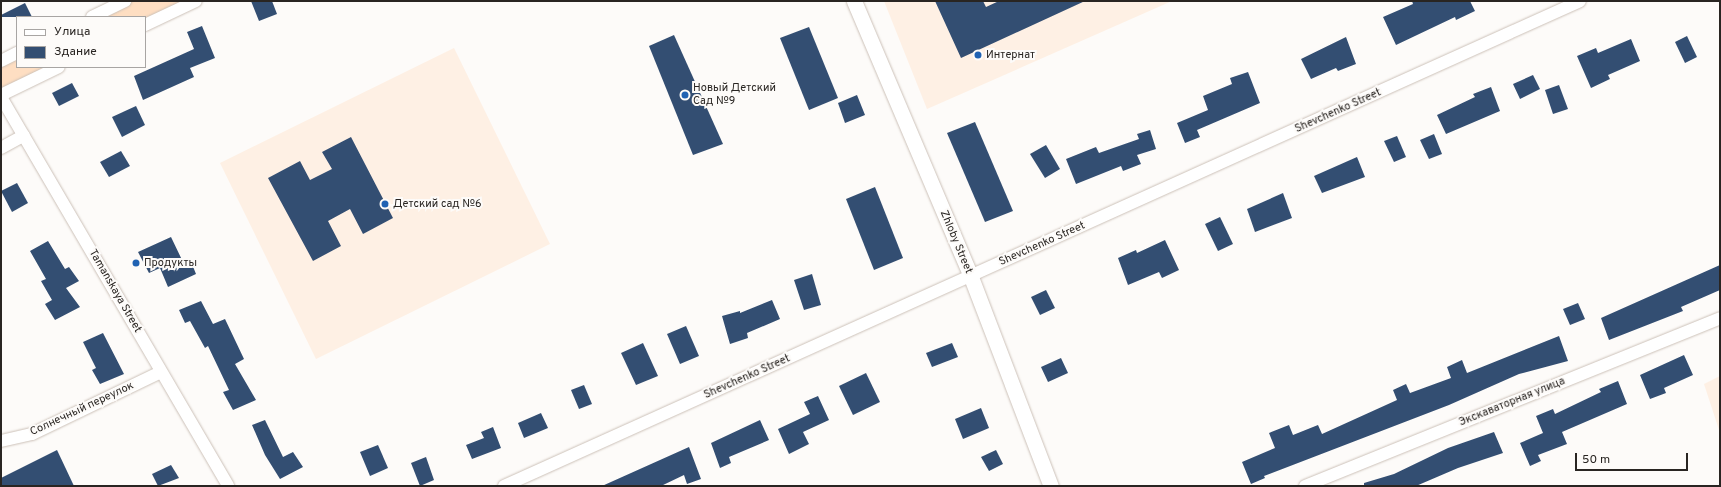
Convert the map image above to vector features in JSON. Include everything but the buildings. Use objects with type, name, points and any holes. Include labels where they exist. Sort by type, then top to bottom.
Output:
[{"type":"street","points":[[94,16],[125,1]]},
{"type":"street","points":[[146,25],[196,1]]},
{"type":"street","name":"Zhloby Street","points":[[854,1],[971,277],[1051,486]]},
{"type":"street","name":"Shevchenko Street","points":[[504,486],[971,277],[1580,1]]},
{"type":"street","points":[[1,61],[16,54]]},
{"type":"street","points":[[1,96],[57,68]]},
{"type":"street","name":"Tamanskaya Street","points":[[1,96],[228,486]]},
{"type":"street","points":[[1,148],[24,135]]},
{"type":"street","name":"Экскаваторная улица","points":[[1305,486],[1720,318]]},
{"type":"street","name":"Солнечный переулок","points":[[1,441],[32,434],[162,372]]},
{"type":"shaded area","points":[[132,1],[193,1],[146,23],[146,16],[101,16]]},
{"type":"shaded area","name":"Интернат","points":[[884,1],[1172,1],[927,109]]},
{"type":"shaded area","name":"Детский сад №6","points":[[454,48],[550,244],[316,359],[220,163]]},
{"type":"shaded area","points":[[16,57],[16,68],[49,68],[1,90],[1,64]]},
{"type":"shaded area","points":[[1720,376],[1720,433],[1704,384]]},
{"type":"place","name":"Интернат","points":[[978,55]]},
{"type":"place","name":"Новый Детский Сад №9","points":[[685,95]]},
{"type":"place","name":"Детский сад №6","points":[[385,204]]},
{"type":"place","name":"Продукты","points":[[136,263]]}]
